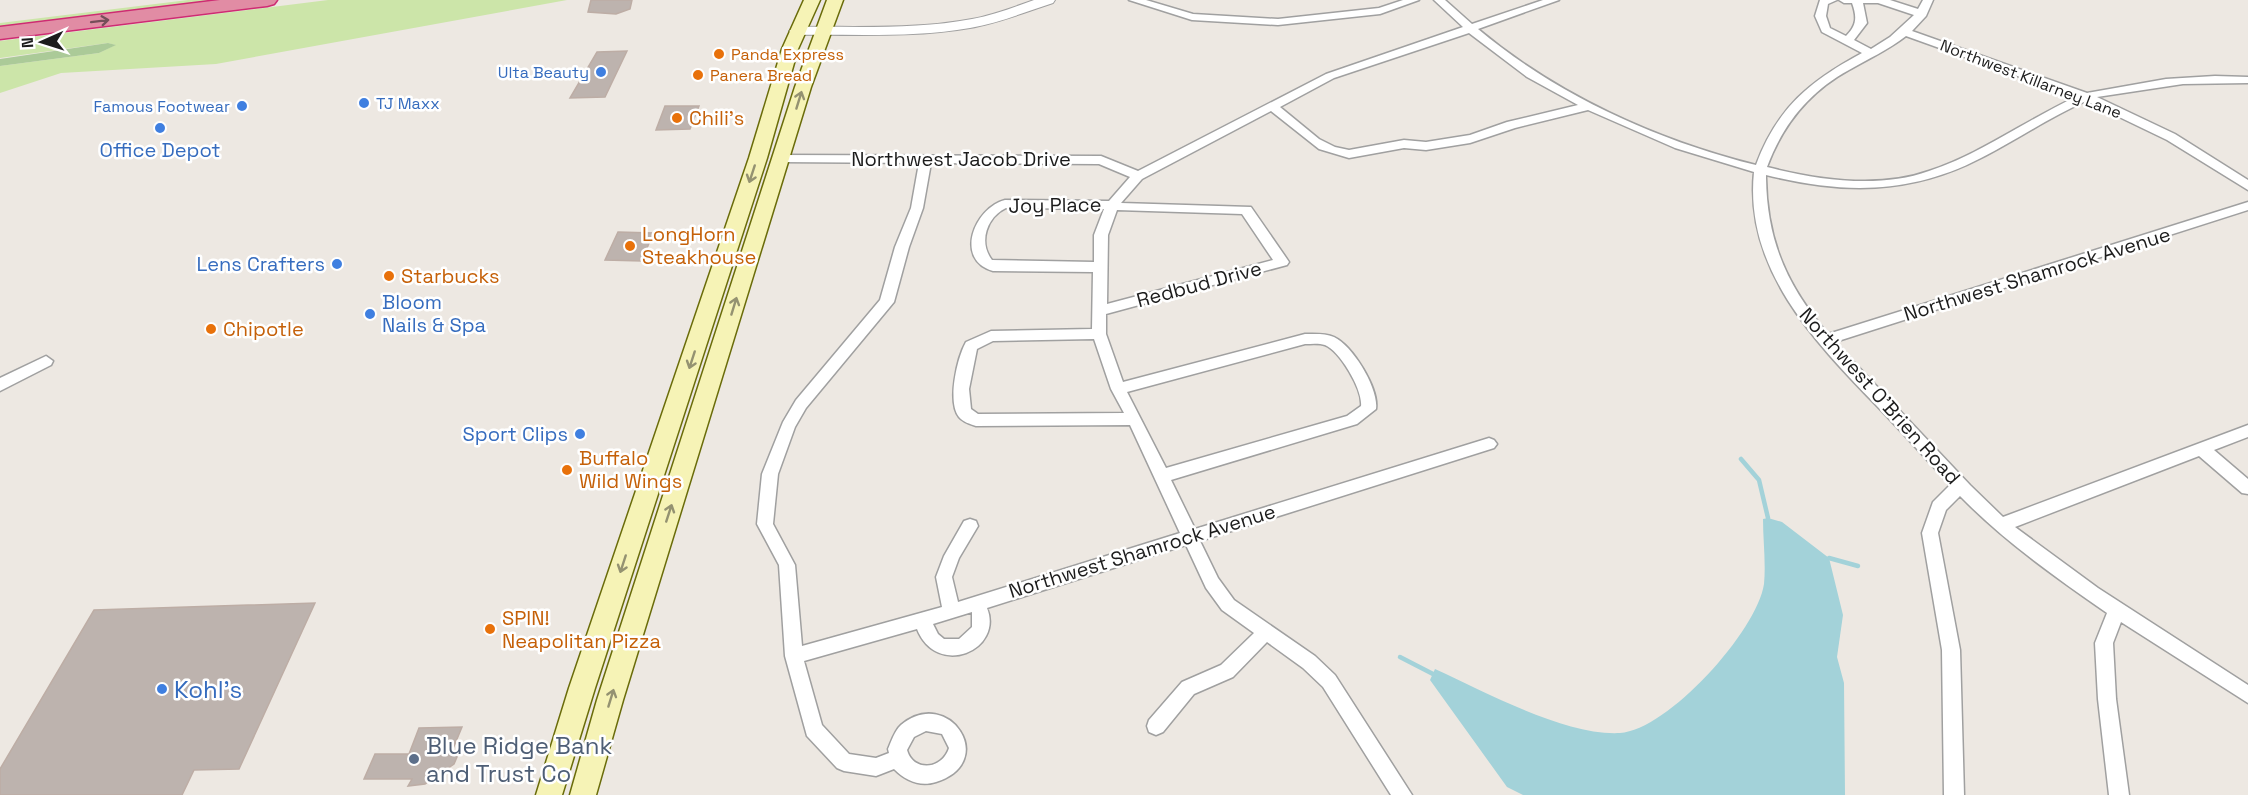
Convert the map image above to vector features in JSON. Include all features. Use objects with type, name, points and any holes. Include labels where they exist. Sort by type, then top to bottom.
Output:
[{"type":"highway","points":[[0,17],[146,0]]},
{"type":"highway","points":[[0,33],[267,0]]},
{"type":"main road","points":[[549,795],[765,133],[796,31],[812,0]]},
{"type":"main road","points":[[583,795],[780,158],[822,30],[835,0]]},
{"type":"main road","points":[[765,133],[771,151],[780,158]]},
{"type":"main road","points":[[640,513],[648,532],[646,543],[654,562]]},
{"type":"street","points":[[796,31],[958,25],[994,18],[1048,0]]},
{"type":"street","points":[[1134,0],[1192,17],[1278,22],[1380,11],[1414,0]]},
{"type":"street","points":[[1439,0],[1498,51],[1546,83],[1630,126],[1689,148],[1760,169],[1813,182],[1852,186],[1902,184],[1946,170],[2087,97],[2141,85],[2186,80],[2248,80]]},
{"type":"street","points":[[1402,795],[1329,681],[1309,662],[1228,605],[1212,584],[1135,418],[1118,389],[1099,334],[1101,235],[1112,205],[1137,176],[1330,76],[1554,0]]},
{"type":"street","points":[[1832,0],[1825,1],[1822,5],[1821,24],[1826,30],[1846,42],[1870,53]]},
{"type":"street","points":[[1844,0],[1879,0],[1922,14]]},
{"type":"street","points":[[1846,42],[1859,30],[1863,20],[1856,0]]},
{"type":"street","name":"Northwest O'Brien Road","points":[[1928,0],[1922,14],[1905,32],[1817,85],[1785,116],[1760,169],[1760,213],[1776,265],[1797,303],[1826,340],[2001,525],[2116,611],[2248,695]]},
{"type":"street","name":"Northwest Killarney Lane","points":[[1905,32],[2087,97],[2171,137],[2248,186]]},
{"type":"street","points":[[1272,106],[1317,142],[1333,151],[1346,153],[1378,150],[1406,143],[1426,146],[1469,138],[1500,131],[1511,125],[1590,106]]},
{"type":"street","name":"Northwest Jacob Drive","points":[[780,158],[1101,160],[1137,176]]},
{"type":"street","points":[[898,759],[876,767],[844,762],[814,730],[794,656],[791,596],[786,565],[765,524],[770,474],[788,426],[801,404],[887,302],[902,247],[917,208],[926,158]]},
{"type":"street","name":"Joy Place","points":[[1099,267],[993,266],[987,263],[980,254],[982,221],[990,210],[1005,204],[1112,205]]},
{"type":"street","name":"Redbud Drive","points":[[1098,311],[1282,262],[1246,210],[1126,208],[1112,205]]},
{"type":"street","name":"Northwest Shamrock Avenue","points":[[1826,340],[2248,206]]},
{"type":"street","points":[[1099,334],[991,336],[971,346],[965,362],[961,403],[965,413],[976,420],[1135,418]]},
{"type":"street","points":[[1118,389],[1305,339],[1317,338],[1330,341],[1339,347],[1368,391],[1370,401],[1368,410],[1352,420],[1162,476]]},
{"type":"street","points":[[0,385],[46,361]]},
{"type":"street","points":[[2001,525],[2248,431]]},
{"type":"street","name":"Northwest Shamrock Avenue","points":[[794,656],[923,620],[1489,444]]},
{"type":"street","points":[[2201,449],[2248,488]]},
{"type":"street","points":[[1954,795],[1951,650],[1930,533],[1939,507],[1961,485]]},
{"type":"street","points":[[951,610],[944,577],[952,556],[970,526]]},
{"type":"street","points":[[923,620],[934,642],[944,647],[962,647],[977,634],[982,620],[976,602]]},
{"type":"street","points":[[2116,611],[2104,644],[2107,699],[2118,795]]},
{"type":"street","points":[[1156,726],[1188,688],[1227,671],[1257,643],[1265,632]]},
{"type":"green space","points":[[188,0],[232,0],[0,29],[0,23]]},
{"type":"green space","points":[[328,0],[567,0],[216,64],[61,73],[0,93],[0,66],[99,53],[115,45],[108,43],[0,58],[0,41]]},
{"type":"green space","points":[[108,43],[116,45],[99,53],[0,66],[0,59]]},
{"type":"water","points":[[1763,519],[1782,522],[1829,558],[1843,615],[1837,657],[1844,683],[1845,795],[1523,795],[1507,787],[1430,680],[1435,669],[1526,711],[1575,728],[1620,733],[1640,728],[1685,697],[1728,651],[1745,627],[1758,604],[1764,584]]},
{"type":"building","points":[[591,0],[632,0],[630,9],[616,14],[588,12]]},
{"type":"building","name":"Ulta Beauty","points":[[627,51],[605,97],[570,98],[597,52]]},
{"type":"building","name":"Chili's","points":[[665,106],[699,106],[690,129],[656,130]]},
{"type":"building","name":"LongHorn Steakhouse","points":[[618,232],[653,233],[642,261],[605,260]]},
{"type":"building","name":"Kohl's","points":[[315,603],[239,769],[194,770],[182,795],[0,795],[0,769],[94,610]]},
{"type":"building","name":"Blue Ridge Bank and Trust Co","points":[[462,727],[452,751],[460,750],[454,764],[425,784],[408,786],[412,779],[364,779],[375,754],[409,754],[419,728]]},
{"type":"waterway","points":[[1741,459],[1759,480],[1768,518]]},
{"type":"waterway","points":[[1829,558],[1858,566]]},
{"type":"waterway","points":[[1400,657],[1433,674]]},
{"type":"place","name":"Panda Express","points":[[719,54]]},
{"type":"place","name":"Ulta Beauty","points":[[601,72]]},
{"type":"place","name":"Panera Bread","points":[[698,75]]},
{"type":"place","name":"TJ Maxx","points":[[364,103]]},
{"type":"place","name":"Famous Footwear","points":[[242,106]]},
{"type":"place","name":"Chili's","points":[[677,118]]},
{"type":"place","name":"Office Depot","points":[[160,128]]},
{"type":"place","name":"LongHorn Steakhouse","points":[[630,246]]},
{"type":"place","name":"Lens Crafters","points":[[337,264]]},
{"type":"place","name":"Starbucks","points":[[389,276]]},
{"type":"place","name":"Bloom Nails & Spa","points":[[370,314]]},
{"type":"place","name":"Chipotle","points":[[211,329]]},
{"type":"place","name":"Sport Clips","points":[[580,434]]},
{"type":"place","name":"Buffalo Wild Wings","points":[[567,470]]},
{"type":"place","name":"SPIN! Neapolitan Pizza","points":[[490,629]]},
{"type":"place","name":"Kohl's","points":[[162,689]]},
{"type":"place","name":"Blue Ridge Bank and Trust Co","points":[[414,759]]}]
